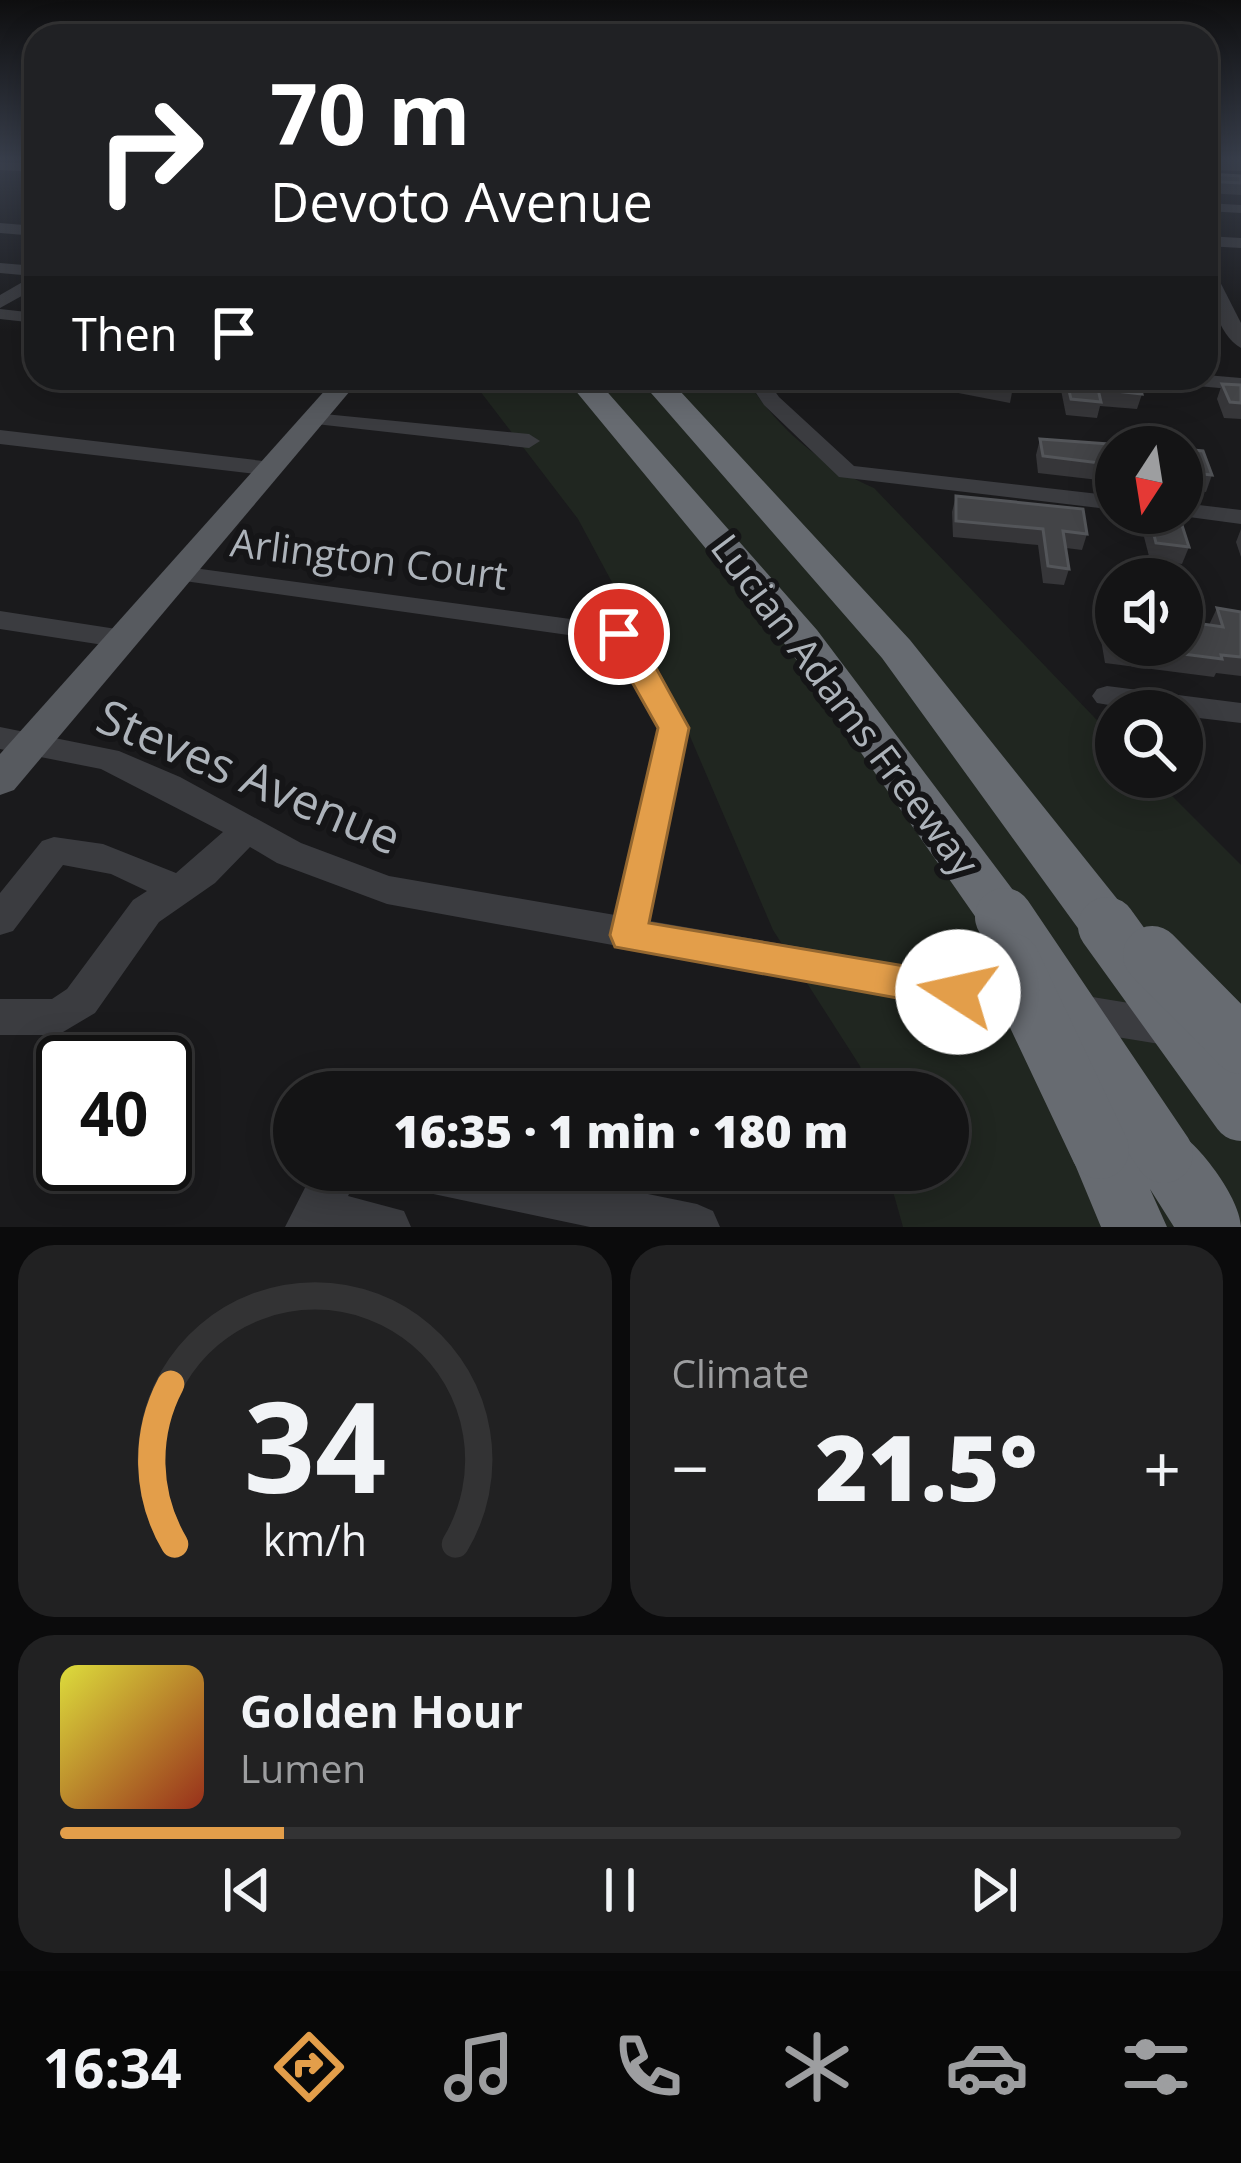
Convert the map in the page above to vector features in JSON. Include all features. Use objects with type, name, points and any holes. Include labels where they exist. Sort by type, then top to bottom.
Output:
[{"type":"highway","name":"Lucian Adams Freeway","points":[[589,390],[785,620],[951,837],[993,910],[1212,1227]]},
{"type":"highway","name":"Lucian Adams Freeway","points":[[663,390],[896,649],[1115,926],[1241,1112]]},
{"type":"highway","points":[[993,910],[1134,1227]]},
{"type":"highway","points":[[1115,926],[1241,1042]]},
{"type":"main road","points":[[0,780],[16,741],[123,639],[339,390]]},
{"type":"street","points":[[1218,297],[1241,342]]},
{"type":"street","points":[[764,390],[847,472],[1095,501]]},
{"type":"street","points":[[314,419],[529,441]]},
{"type":"street","points":[[0,436],[272,469]]},
{"type":"street","points":[[1203,512],[1241,517]]},
{"type":"street","name":"Arlington Court","points":[[179,574],[619,634],[629,643],[674,728],[628,935]]},
{"type":"street","points":[[0,620],[123,639]]},
{"type":"street","points":[[1203,708],[1241,713]]},
{"type":"street","name":"Steves Avenue","points":[[16,741],[108,760],[169,786],[289,853],[387,890],[1241,1042]]},
{"type":"street","points":[[0,1017],[58,1017],[81,1001],[146,911],[203,873],[247,829]]},
{"type":"street","points":[[0,920],[54,851],[79,852],[140,868],[176,891]]},
{"type":"street","points":[[327,1191],[312,1219],[388,1227]]},
{"type":"street","points":[[525,1191],[697,1227]]},
{"type":"shaded area","points":[[479,390],[754,390],[779,422],[823,460],[874,488],[1095,718],[1095,798],[1174,798],[1241,865],[1241,1227],[903,1227],[893,1191],[969,1191],[969,1071],[861,1071],[773,930],[671,692],[578,519]]},
{"type":"building","points":[[1222,384],[1241,385],[1241,403],[1230,402]]},
{"type":"building","points":[[1069,390],[1098,390],[1101,402],[1071,399]]},
{"type":"building","points":[[1040,439],[1095,443],[1095,462],[1043,456]]},
{"type":"building","points":[[1203,451],[1212,475],[1203,474]]},
{"type":"building","points":[[956,496],[1083,509],[1087,534],[1063,531],[1069,569],[1048,566],[1043,529],[956,521]]},
{"type":"building","points":[[1154,534],[1185,534],[1189,547],[1156,543]]},
{"type":"building","points":[[1217,608],[1241,612],[1241,657],[1203,657],[1203,624],[1223,627]]},
{"type":"route","points":[[619,634],[629,643],[674,728],[628,935],[958,992]]}]
